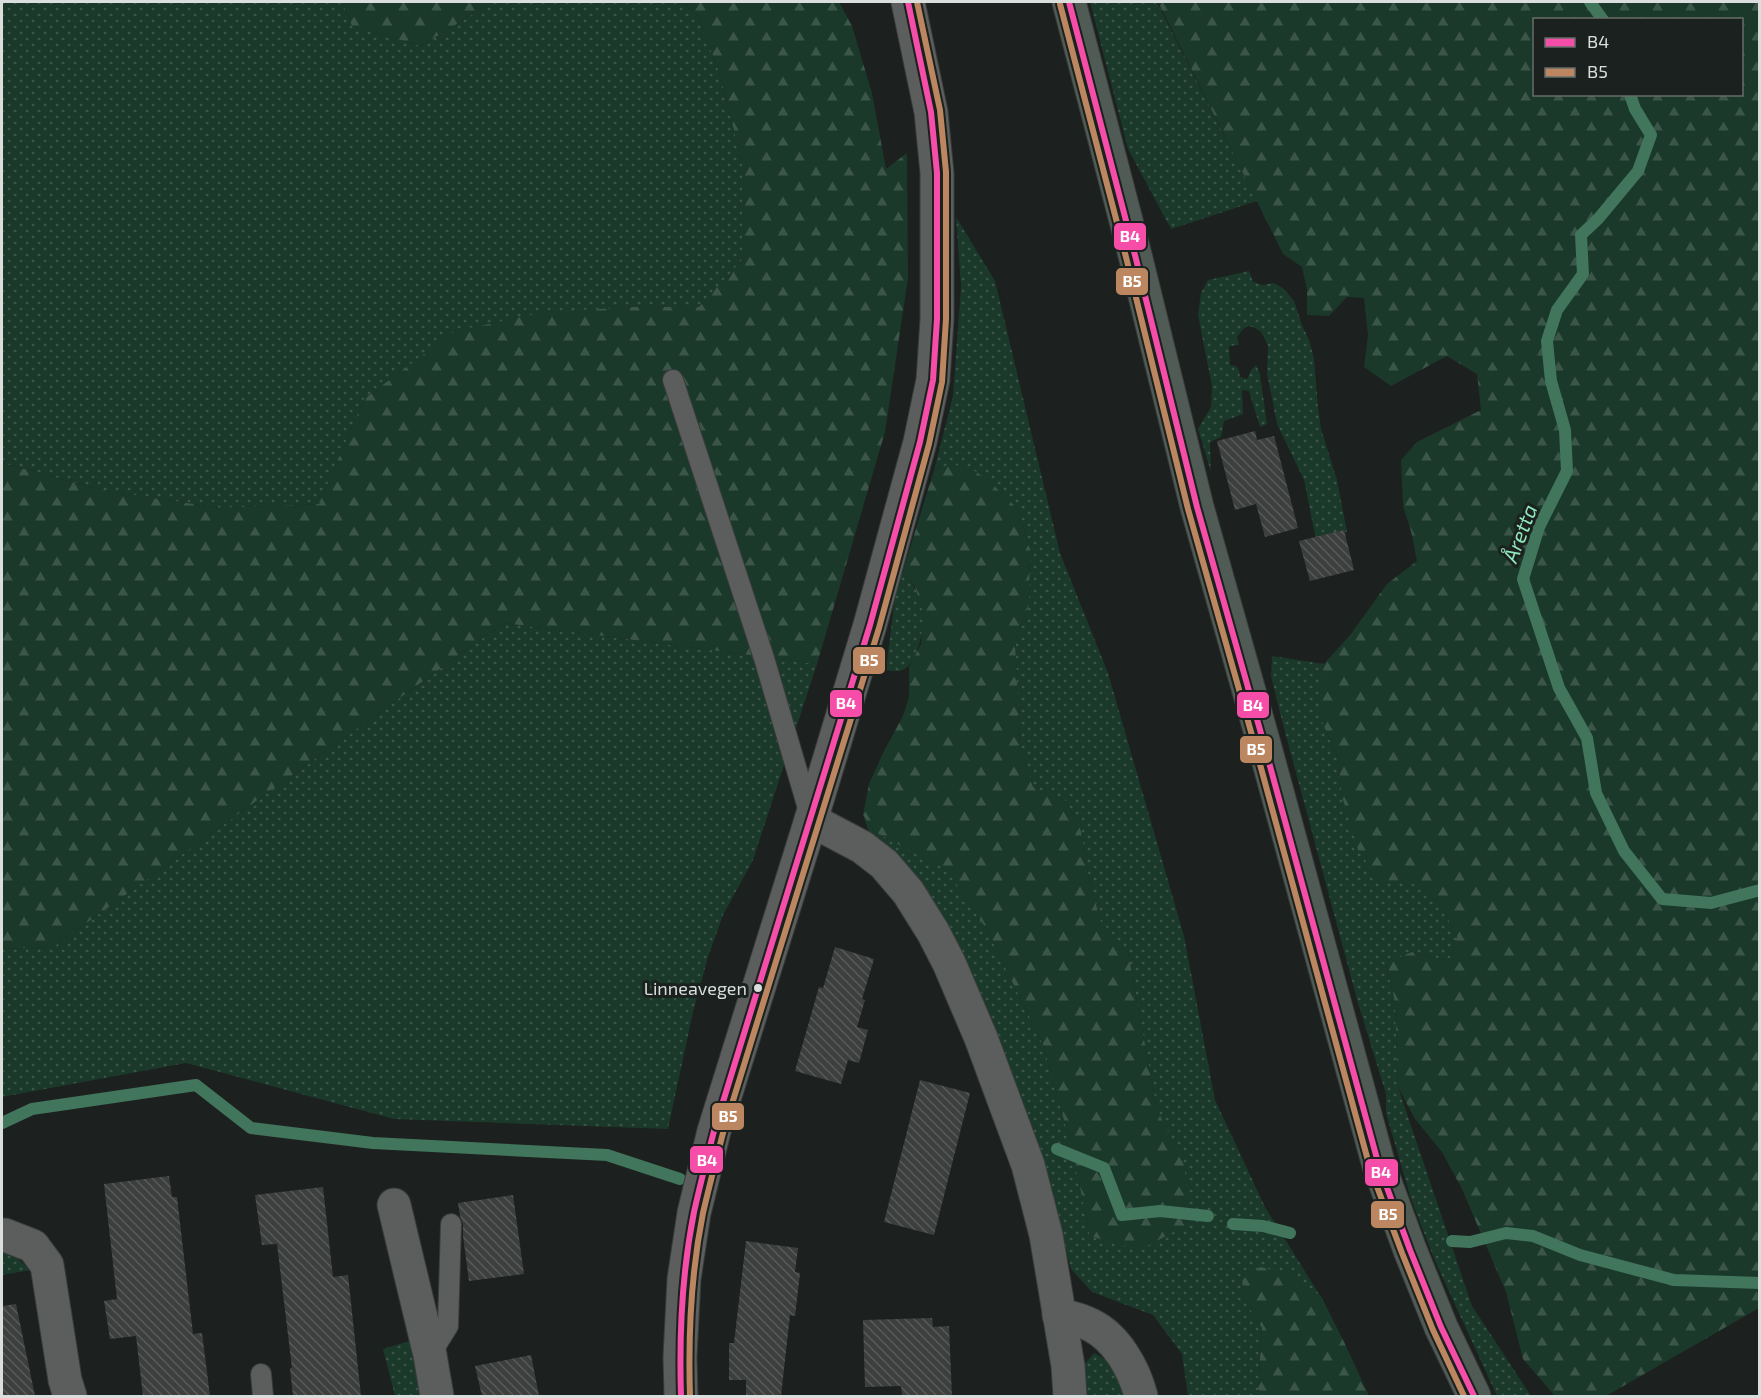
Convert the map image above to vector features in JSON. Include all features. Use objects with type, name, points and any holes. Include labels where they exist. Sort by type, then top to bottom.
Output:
[{"type":"main road","points":[[1069,2],[1197,507],[1379,1166],[1441,1327],[1474,1396]]},
{"type":"street","points":[[681,1396],[680,1357],[684,1279],[694,1213],[714,1131],[870,625],[920,442],[933,380],[937,319],[937,173],[931,112],[908,2]]},
{"type":"street","points":[[811,820],[862,847],[884,864],[908,892],[933,932],[981,1038],[1028,1165],[1046,1235],[1068,1366],[1070,1396]]},
{"type":"street","points":[[394,1205],[430,1356],[436,1396]]},
{"type":"street","points":[[2,1235],[33,1246],[47,1265],[65,1380],[70,1396]]},
{"type":"street","points":[[1059,1315],[1093,1326],[1106,1336],[1122,1353],[1136,1378],[1141,1396]]},
{"type":"lane","points":[[673,380],[764,658],[811,820]]},
{"type":"lane","points":[[430,1356],[448,1326],[451,1224]]},
{"type":"lane","points":[[261,1374],[263,1396]]},
{"type":"green space","points":[[2,2],[342,2],[352,26],[421,46],[481,9],[488,2],[683,2],[698,16],[720,75],[742,162],[742,260],[699,308],[635,307],[364,399],[319,504],[221,508],[106,491],[2,463]]},
{"type":"green space","points":[[342,2],[488,2],[481,9],[421,46],[352,26]]},
{"type":"green space","points":[[683,2],[839,2],[852,26],[872,93],[886,169],[907,153],[908,278],[885,432],[817,664],[504,623],[53,947],[2,949],[2,463],[106,491],[221,508],[319,504],[364,399],[455,331],[545,312],[635,307],[699,307],[742,260],[742,162],[720,75],[698,16]]},
{"type":"green space","points":[[1090,2],[1157,2],[1257,201],[1171,229],[1128,149]]},
{"type":"green space","points":[[1158,2],[1759,2],[1759,1308],[1606,1396],[1555,1396],[1523,1359],[1506,1292],[1462,1189],[1442,1152],[1415,1119],[1398,1087],[1395,1002],[1386,963],[1412,952],[1449,961],[1457,936],[1439,902],[1408,880],[1379,881],[1358,850],[1342,796],[1338,759],[1323,724],[1319,695],[1324,664],[1350,635],[1387,584],[1417,561],[1403,506],[1401,460],[1417,442],[1481,410],[1477,374],[1447,356],[1391,386],[1364,367],[1368,335],[1364,298],[1347,297],[1329,316],[1307,315],[1307,290],[1302,267],[1283,254]]},
{"type":"green space","points":[[956,217],[995,281],[1060,553],[1108,673],[1184,936],[1215,1100],[1265,1207],[1322,1299],[1245,1301],[1262,1328],[1258,1389],[1264,1396],[1188,1396],[1182,1354],[1153,1315],[1092,1292],[1071,1269],[1062,1235],[880,845],[869,832],[863,815],[875,832],[947,869],[987,930],[1044,1047],[1073,1153],[1090,1236],[1157,1110],[1128,952],[1100,921],[1086,865],[1081,831],[1066,801],[1033,788],[1020,744],[1015,641],[1029,605],[1030,550],[1019,510],[988,480],[941,466],[934,470],[953,396],[961,287]]},
{"type":"green space","points":[[1249,271],[1253,282],[1263,285],[1274,283],[1284,289],[1294,301],[1309,340],[1314,358],[1321,429],[1337,480],[1347,532],[1316,540],[1304,480],[1277,424],[1267,373],[1268,345],[1261,332],[1249,326],[1243,329],[1237,337],[1239,345],[1229,346],[1230,365],[1236,366],[1240,377],[1247,379],[1256,365],[1260,374],[1267,424],[1260,427],[1249,391],[1242,390],[1243,414],[1224,421],[1221,437],[1210,442],[1211,472],[1198,429],[1211,407],[1212,386],[1198,315],[1201,293],[1208,280]]},
{"type":"green space","points":[[966,465],[988,480],[1019,510],[1030,550],[1029,605],[1015,641],[1020,744],[1033,787],[1066,801],[1081,831],[1086,865],[1100,920],[1128,952],[1157,1110],[1184,1162],[1190,1223],[1140,1250],[1090,1236],[1073,1153],[1044,1047],[987,930],[947,870],[875,832],[863,815],[869,784],[903,716],[909,697],[909,667],[921,644],[923,612],[915,587],[903,571],[934,470],[941,466]]},
{"type":"green space","points":[[903,571],[919,596],[922,607],[921,637],[915,655],[906,668],[900,671],[886,670],[896,588]]},
{"type":"green space","points":[[504,623],[817,664],[753,860],[723,915],[708,957],[693,1012],[668,1129],[394,1119],[186,1063],[2,1097],[2,949],[53,947]]},
{"type":"green space","points":[[1272,656],[1324,664],[1320,695],[1323,724],[1338,759],[1342,796],[1379,880],[1408,879],[1439,902],[1457,936],[1449,961],[1412,952],[1386,964],[1395,1002],[1398,1087],[1472,1306],[1531,1396],[1497,1396],[1435,1261],[1411,1199],[1386,1113],[1386,1094],[1358,1003],[1281,717],[1271,676]]},
{"type":"green space","points":[[2,1245],[31,1270],[2,1275]]},
{"type":"green space","points":[[1260,1267],[1290,1274],[1321,1296],[1369,1396],[1264,1396],[1258,1389],[1262,1328],[1245,1301],[1242,1280]]},
{"type":"green space","points":[[416,1339],[424,1396],[395,1396],[383,1349]]},
{"type":"green space","points":[[1094,1353],[1107,1361],[1115,1370],[1120,1380],[1123,1396],[1082,1396],[1082,1367]]},
{"type":"building","points":[[1255,431],[1257,440],[1274,436],[1298,528],[1265,537],[1256,504],[1235,510],[1217,441]]},
{"type":"building","points":[[1344,530],[1354,570],[1310,581],[1299,541]]},
{"type":"building","points":[[835,947],[874,959],[862,999],[865,1000],[857,1027],[868,1030],[859,1063],[848,1060],[841,1084],[795,1071],[819,987],[823,988]]},
{"type":"building","points":[[920,1080],[970,1093],[934,1235],[884,1222]]},
{"type":"building","points":[[169,1176],[172,1197],[177,1197],[193,1334],[202,1333],[210,1396],[143,1396],[136,1336],[110,1339],[104,1301],[117,1299],[104,1184]]},
{"type":"building","points":[[323,1187],[333,1277],[348,1275],[361,1396],[293,1396],[290,1368],[292,1368],[277,1244],[262,1245],[255,1195]]},
{"type":"building","points":[[513,1195],[524,1274],[469,1281],[463,1224],[458,1203]]},
{"type":"building","points":[[746,1241],[798,1248],[795,1272],[800,1273],[795,1316],[790,1315],[781,1396],[746,1396],[746,1380],[729,1380],[729,1343],[734,1343]]},
{"type":"building","points":[[16,1304],[35,1396],[2,1396],[2,1306]]},
{"type":"building","points":[[932,1318],[933,1327],[949,1326],[952,1396],[902,1396],[901,1386],[865,1387],[863,1320]]},
{"type":"building","points":[[531,1355],[539,1396],[482,1396],[475,1366]]},
{"type":"waterway","name":"Åretta","points":[[1590,2],[1602,18]]},
{"type":"waterway","name":"Åretta","points":[[1631,96],[1635,109],[1651,135],[1638,171],[1598,219],[1581,235],[1583,274],[1557,310],[1547,341],[1551,381],[1565,430],[1567,471],[1539,527],[1523,579],[1559,688],[1587,738],[1596,793],[1624,851],[1662,899],[1711,903],[1760,890]]},
{"type":"waterway","points":[[2,1123],[32,1109],[196,1085],[251,1128],[373,1143],[607,1155],[680,1179]]},
{"type":"waterway","points":[[1057,1149],[1104,1168],[1122,1215],[1160,1211],[1208,1216]]},
{"type":"waterway","points":[[1233,1224],[1263,1226],[1290,1233]]},
{"type":"waterway","points":[[1452,1241],[1470,1242],[1506,1233],[1533,1236],[1580,1255],[1674,1280],[1760,1283]]},
{"type":"transit line","name":"B4","points":[[681,1396],[680,1350],[684,1281],[694,1212],[714,1131],[870,625],[920,442],[933,380],[937,319],[937,173],[931,112],[908,2]]},
{"type":"transit line","name":"B5","points":[[690,1396],[693,1281],[710,1183],[723,1133],[879,628],[929,444],[942,382],[946,319],[946,172],[940,110],[917,2]]},
{"type":"transit line","name":"B4","points":[[1069,2],[1136,259],[1197,507],[1379,1166],[1441,1327],[1474,1396]]},
{"type":"transit line","name":"B5","points":[[1060,4],[1127,261],[1188,509],[1370,1168],[1433,1330],[1464,1396]]},
{"type":"place","name":"Linneavegen","points":[[758,988]]}]
